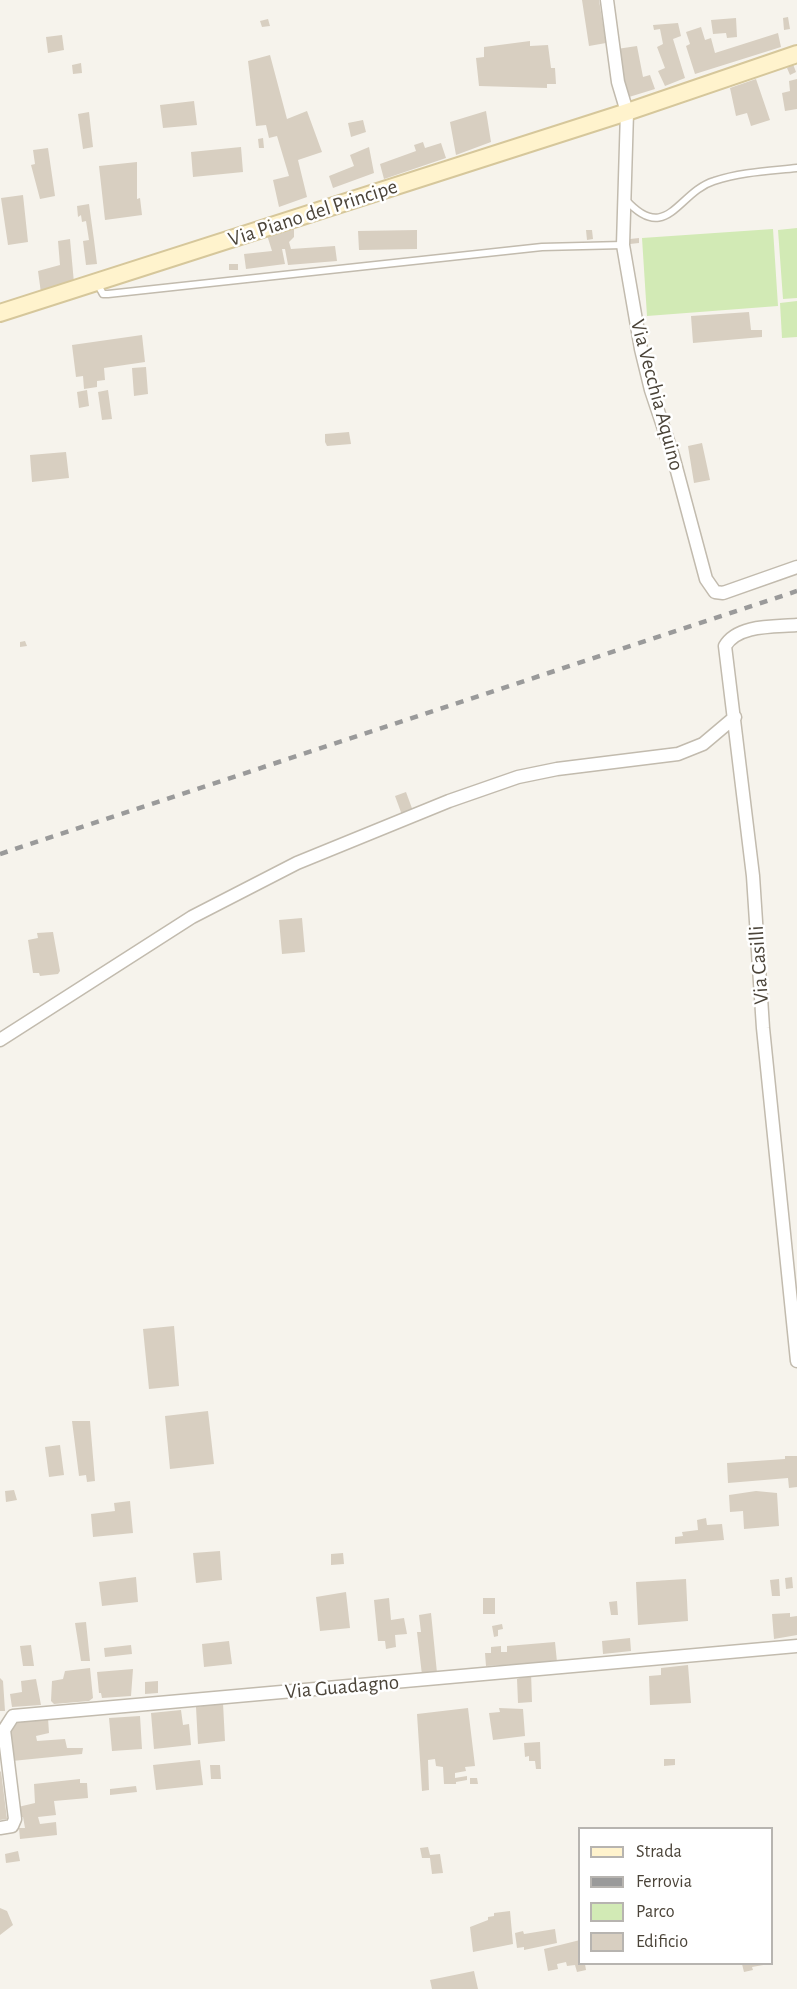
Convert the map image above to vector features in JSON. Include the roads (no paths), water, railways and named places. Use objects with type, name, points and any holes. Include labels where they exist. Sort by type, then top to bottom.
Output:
[{"type":"street","name":"Via Vecchia Aquino","points":[[607,0],[618,82],[627,112],[623,245],[651,390],[673,456],[710,588],[723,593],[797,567]]},
{"type":"street","name":"Via Piano del Principe","points":[[0,313],[627,112],[797,54]]},
{"type":"street","name":"Via Casilli","points":[[797,625],[757,629],[730,638],[725,646],[753,876],[763,1028],[797,1361]]},
{"type":"street","points":[[0,1040],[192,916],[297,863],[449,801],[518,777],[678,754],[703,744],[735,717]]},
{"type":"street","name":"Via Guadagno","points":[[0,1828],[12,1826],[15,1819],[4,1730],[13,1716],[797,1646]]},
{"type":"lane","points":[[626,200],[644,217],[654,218],[668,215],[702,186],[713,181],[744,173],[797,168]]},
{"type":"lane","points":[[97,283],[103,294],[108,294],[542,247],[623,245]]},
{"type":"railway","points":[[0,854],[797,591]]}]
